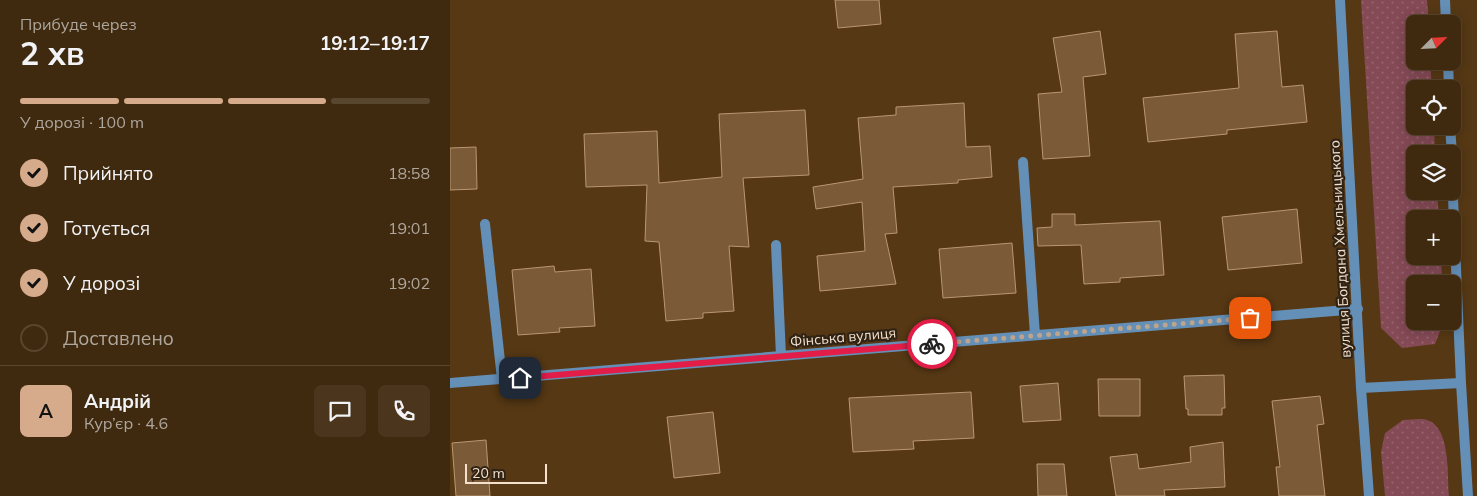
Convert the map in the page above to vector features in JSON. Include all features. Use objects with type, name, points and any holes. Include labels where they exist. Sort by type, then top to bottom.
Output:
[{"type":"street","name":"вулиця Богдана Хмельницького","points":[[1340,0],[1361,388],[1369,496]]},
{"type":"street","points":[[1445,0],[1446,15]]},
{"type":"street","points":[[1023,162],[1035,335]]},
{"type":"street","points":[[1453,200],[1468,496]]},
{"type":"street","points":[[485,224],[502,379]]},
{"type":"street","points":[[776,245],[781,356]]},
{"type":"street","name":"Фінська вулиця","points":[[450,383],[1358,308]]},
{"type":"street","points":[[1361,388],[1461,383]]},
{"type":"shaded area","points":[[1361,0],[1427,0],[1428,15],[1406,15],[1406,70],[1431,70],[1431,80],[1406,80],[1406,135],[1434,135],[1435,145],[1406,145],[1406,200],[1438,200],[1438,210],[1406,210],[1406,265],[1441,265],[1442,275],[1406,275],[1406,330],[1440,330],[1435,344],[1402,348],[1381,328]]},
{"type":"shaded area","points":[[1403,420],[1427,420],[1435,424],[1440,432],[1446,453],[1449,496],[1385,496],[1381,452],[1385,433]]},
{"type":"building","points":[[835,0],[879,0],[881,24],[838,28]]},
{"type":"building","points":[[1100,31],[1106,74],[1083,77],[1090,156],[1043,159],[1038,94],[1062,92],[1053,38]]},
{"type":"building","points":[[1277,31],[1282,87],[1303,85],[1307,122],[1227,130],[1227,134],[1148,142],[1143,98],[1239,88],[1235,34]]},
{"type":"building","points":[[964,103],[966,147],[990,146],[992,177],[958,180],[958,183],[893,187],[897,233],[885,234],[896,284],[820,291],[817,256],[865,251],[862,202],[816,209],[813,187],[863,179],[858,118],[896,115],[896,107]]},
{"type":"building","points":[[805,110],[809,175],[743,178],[749,247],[729,246],[734,311],[703,313],[703,318],[666,321],[659,242],[645,241],[647,185],[586,187],[584,134],[657,131],[659,183],[722,177],[719,114]]},
{"type":"building","points":[[476,147],[477,189],[450,190],[450,148]]},
{"type":"building","points":[[1297,209],[1302,263],[1228,270],[1222,217]]},
{"type":"building","points":[[1052,214],[1075,214],[1075,225],[1160,221],[1164,275],[1120,278],[1120,282],[1084,284],[1081,245],[1038,246],[1037,228],[1052,227]]},
{"type":"building","points":[[1012,243],[1016,293],[943,298],[939,249]]},
{"type":"building","points":[[554,266],[555,272],[591,269],[595,326],[559,328],[560,332],[518,335],[512,270]]},
{"type":"building","points":[[1224,375],[1225,408],[1222,408],[1222,415],[1188,415],[1184,376]]},
{"type":"building","points":[[1098,379],[1140,379],[1140,416],[1099,416]]},
{"type":"building","points":[[1058,383],[1061,420],[1023,422],[1020,386]]},
{"type":"building","points":[[971,392],[974,438],[913,441],[914,449],[853,452],[849,398]]},
{"type":"building","points":[[1320,396],[1324,424],[1317,425],[1325,496],[1279,496],[1276,467],[1280,467],[1272,401]]},
{"type":"building","points":[[713,412],[720,473],[674,478],[667,417]]},
{"type":"building","points":[[486,440],[490,496],[456,496],[452,443]]},
{"type":"building","points":[[1223,442],[1225,487],[1164,490],[1165,496],[1116,496],[1110,457],[1137,454],[1139,469],[1191,462],[1190,447]]},
{"type":"building","points":[[1037,464],[1064,464],[1067,496],[1038,496]]},
{"type":"way so far","points":[[932,344],[1250,318]]},
{"type":"route","points":[[520,378],[932,344]]}]
